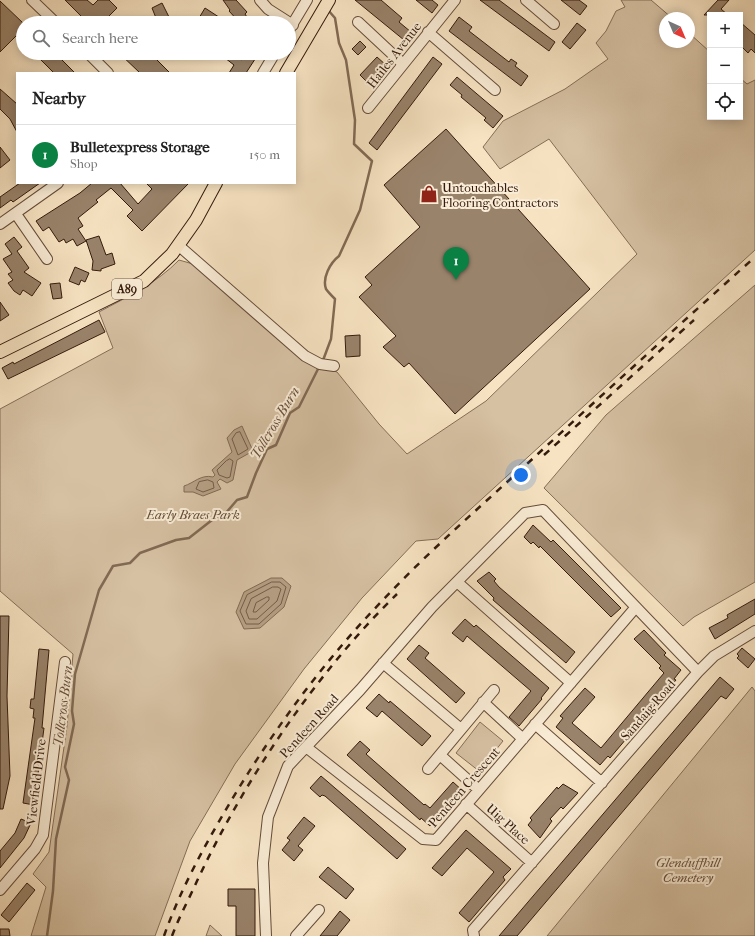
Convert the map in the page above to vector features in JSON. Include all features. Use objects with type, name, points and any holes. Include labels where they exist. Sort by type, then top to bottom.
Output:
[{"type":"main road","points":[[296,56],[327,4]]},
{"type":"main road","points":[[287,72],[294,60]]},
{"type":"main road","name":"A89","points":[[0,352],[144,281],[158,269],[178,245],[196,220],[215,184]]},
{"type":"street","points":[[32,0],[49,16]]},
{"type":"street","points":[[260,0],[276,16]]},
{"type":"street","points":[[296,19],[307,0]]},
{"type":"street","name":"Hailes Avenue","points":[[368,108],[455,0]]},
{"type":"street","points":[[526,0],[554,24]]},
{"type":"street","points":[[358,22],[403,64]]},
{"type":"street","points":[[428,32],[495,90]]},
{"type":"street","points":[[95,60],[107,72]]},
{"type":"street","points":[[264,72],[271,60]]},
{"type":"street","points":[[0,224],[57,184]]},
{"type":"street","points":[[16,214],[47,259]]},
{"type":"street","points":[[178,245],[306,356],[320,364],[334,366]]},
{"type":"street","name":"Pendeen Road","points":[[266,936],[263,863],[268,817],[288,766],[383,663],[432,607],[525,513],[543,510],[636,607]]},
{"type":"street","points":[[457,582],[570,683]]},
{"type":"street","points":[[636,607],[698,672]]},
{"type":"street","name":"Pendeen Crescent","points":[[306,747],[423,839],[436,840],[636,607]]},
{"type":"street","name":"Sandaig Road","points":[[474,936],[473,930],[698,672],[714,656],[753,636]]},
{"type":"street","name":"Viewfield Drive","points":[[0,890],[35,849],[43,835],[65,662]]},
{"type":"street","points":[[383,663],[461,729]]},
{"type":"street","points":[[428,769],[494,690]]},
{"type":"street","points":[[483,702],[522,739]]},
{"type":"street","points":[[535,724],[602,783]]},
{"type":"street","points":[[440,755],[478,790]]},
{"type":"street","name":"Uig Place","points":[[466,804],[532,863]]},
{"type":"street","points":[[296,936],[319,910]]},
{"type":"green space","name":"Early Braes Park","points":[[621,0],[651,0],[665,12],[659,12],[659,48],[695,48],[695,38],[707,49],[707,120],[743,120],[743,81],[747,84],[755,80],[755,250],[438,539],[416,541],[362,598],[304,669],[235,764],[190,841],[155,936],[31,936],[46,887],[33,874],[49,852],[67,726],[73,654],[0,591],[0,409],[113,348],[99,312],[151,283],[179,260],[193,264],[306,362],[337,372],[379,424],[407,454],[486,401],[637,254],[549,139],[500,169],[483,147],[503,121],[565,89],[608,59],[596,43],[606,31],[616,11],[625,7]]},
{"type":"green space","points":[[755,285],[755,582],[694,617],[683,626],[544,488],[606,415]]},
{"type":"green space","name":"Glenduffhill Cemetery","points":[[752,687],[755,691],[755,936],[547,936]]},
{"type":"green space","points":[[480,722],[503,741],[479,771],[456,753]]},
{"type":"green space","points":[[210,925],[222,936],[206,936]]},
{"type":"water","points":[[242,426],[253,451],[237,460],[233,480],[227,483],[220,479],[217,482],[221,489],[203,496],[193,492],[184,492],[184,486],[201,478],[209,476],[213,477],[215,475],[212,470],[232,452],[227,438],[234,430]]},
{"type":"water","points":[[271,578],[282,578],[291,586],[284,607],[260,628],[244,629],[236,612],[244,592]]},
{"type":"building","points":[[65,0],[87,0],[93,5],[98,0],[109,0],[117,8],[109,16],[81,16]]},
{"type":"building","points":[[223,0],[236,0],[247,12],[245,14],[246,16],[234,16],[229,11],[230,10]]},
{"type":"building","points":[[355,0],[381,0],[402,18],[399,22],[411,32],[404,40]]},
{"type":"building","points":[[416,0],[432,0],[438,5],[432,13]]},
{"type":"building","points":[[480,0],[499,0],[555,42],[549,51]]},
{"type":"building","points":[[561,0],[579,0],[587,6],[580,15]]},
{"type":"building","points":[[718,0],[729,0],[721,9],[724,12],[707,12],[707,15],[704,15]]},
{"type":"building","points":[[0,1],[16,16],[16,36],[0,52]]},
{"type":"building","points":[[162,3],[168,16],[155,16],[152,8]]},
{"type":"building","points":[[205,8],[217,16],[200,16]]},
{"type":"building","points":[[459,17],[472,27],[469,31],[509,62],[511,59],[517,63],[515,66],[528,76],[521,86],[449,31]]},
{"type":"building","points":[[577,23],[586,30],[570,49],[562,42]]},
{"type":"building","points":[[743,25],[755,35],[755,53],[751,49],[748,53],[743,48]]},
{"type":"building","points":[[360,41],[366,47],[358,55],[352,49]]},
{"type":"building","points":[[377,57],[386,65],[369,84],[360,75]]},
{"type":"building","points":[[433,57],[442,64],[377,150],[369,143]]},
{"type":"building","points":[[41,60],[62,60],[74,72],[53,72]]},
{"type":"building","points":[[126,60],[157,60],[169,72],[139,72]]},
{"type":"building","points":[[228,60],[254,60],[247,72],[230,72],[234,65]]},
{"type":"building","points":[[457,77],[503,116],[493,128],[484,120],[486,118],[461,97],[462,95],[450,85]]},
{"type":"building","points":[[0,89],[16,103],[16,130],[10,119],[0,109]]},
{"type":"building","points":[[446,129],[590,289],[455,414],[409,363],[404,367],[383,347],[396,336],[359,297],[372,285],[365,277],[420,227],[384,185]]},
{"type":"building","points":[[0,147],[10,160],[0,168]]},
{"type":"building","points":[[19,184],[39,184],[13,202],[11,200],[0,208],[0,197]]},
{"type":"building","points":[[91,184],[121,184],[138,204],[152,189],[147,184],[188,184],[142,231],[127,216],[133,210],[111,188],[96,200],[98,202],[78,218],[83,226],[78,229],[86,241],[77,246],[73,239],[66,243],[64,239],[59,242],[49,227],[43,231],[36,221],[80,193]]},
{"type":"building","points":[[99,236],[106,255],[112,253],[115,264],[101,269],[101,271],[92,270],[93,261],[86,240]]},
{"type":"building","points":[[14,237],[22,247],[17,251],[29,268],[24,272],[41,283],[32,296],[23,290],[20,295],[14,291],[8,283],[13,280],[8,274],[12,272],[3,259],[12,254],[5,244]]},
{"type":"building","points":[[75,267],[89,273],[85,282],[81,280],[79,285],[69,281]]},
{"type":"building","points":[[60,283],[62,298],[53,299],[50,284]]},
{"type":"building","points":[[0,302],[9,315],[0,321]]},
{"type":"building","points":[[99,320],[105,332],[8,379],[2,368],[13,362],[14,364]]},
{"type":"building","points":[[360,335],[360,356],[346,357],[345,336]]},
{"type":"building","points":[[533,525],[551,542],[553,540],[621,608],[611,617],[540,546],[539,548],[533,542],[531,544],[524,537]]},
{"type":"building","points":[[489,572],[496,579],[494,581],[499,587],[575,652],[566,663],[493,600],[494,598],[477,581]]},
{"type":"building","points":[[755,599],[755,614],[715,639],[709,628],[728,618],[727,615]]},
{"type":"building","points":[[0,616],[9,616],[7,696],[10,776],[3,809],[0,809]]},
{"type":"building","points":[[465,619],[474,627],[476,625],[549,688],[541,698],[542,699],[519,726],[509,717],[531,691],[467,636],[463,642],[452,633]]},
{"type":"building","points":[[644,630],[666,653],[664,655],[681,670],[674,679],[676,680],[610,758],[608,756],[600,765],[556,727],[563,718],[560,716],[585,688],[595,697],[572,723],[601,748],[664,673],[659,668],[661,666],[634,639]]},
{"type":"building","points":[[419,645],[429,653],[425,658],[465,693],[456,703],[407,659]]},
{"type":"building","points":[[742,648],[755,659],[748,668],[737,658],[739,656],[737,654]]},
{"type":"building","points":[[39,649],[49,650],[42,728],[44,728],[34,805],[23,803],[35,718],[33,718],[34,709],[30,708],[31,699],[34,699]]},
{"type":"building","points":[[720,677],[734,689],[726,699],[721,696],[517,936],[499,936]]},
{"type":"building","points":[[379,694],[389,703],[390,701],[431,736],[422,746],[382,711],[377,717],[366,708]]},
{"type":"building","points":[[360,741],[370,750],[366,754],[424,805],[425,804],[430,808],[453,782],[463,791],[430,826],[421,818],[420,820],[347,755]]},
{"type":"building","points":[[321,776],[406,849],[397,859],[325,796],[322,795],[320,797],[310,788]]},
{"type":"building","points":[[563,784],[578,793],[563,809],[561,807],[550,819],[552,821],[540,838],[528,825],[532,820],[530,818],[557,787],[558,789]]},
{"type":"building","points":[[304,817],[315,826],[298,846],[303,850],[294,861],[282,850],[290,840],[287,838]]},
{"type":"building","points":[[21,819],[31,823],[24,838],[0,868],[0,851],[15,833]]},
{"type":"building","points":[[466,830],[511,869],[503,877],[505,880],[469,922],[459,913],[494,872],[467,848],[442,876],[432,868]]},
{"type":"building","points":[[328,867],[354,889],[346,899],[319,877]]},
{"type":"building","points":[[27,883],[35,890],[9,922],[1,915]]},
{"type":"building","points":[[228,889],[255,889],[255,936],[236,936],[236,906],[228,906]]},
{"type":"building","points":[[340,911],[350,920],[337,936],[320,936]]},
{"type":"building","points":[[0,929],[9,929],[10,936],[0,936]]},
{"type":"waterway","name":"Tollcross Burn","points":[[322,363],[331,339],[335,299],[326,289],[325,280],[330,267],[339,256],[360,210],[372,161],[354,144],[355,120],[346,60],[339,43],[335,18],[328,10]]},
{"type":"waterway","name":"Tollcross Burn","points":[[47,936],[53,891],[56,839],[69,780],[65,767],[74,724],[72,711],[75,674],[99,590],[113,566],[130,563],[140,553],[176,540],[189,538],[212,520],[225,514],[237,500],[247,497],[267,449],[276,445],[290,413],[299,407],[319,367]]},
{"type":"railway","points":[[164,936],[170,919],[194,867],[247,774],[301,696],[340,647],[399,583],[435,548],[755,257]]},
{"type":"railway","points":[[544,455],[694,320]]},
{"type":"railway","points":[[172,936],[216,843],[260,766],[285,729],[338,658],[397,594]]},
{"type":"place","name":"Untouchables Flooring Contractors","points":[[429,194]]},
{"type":"place","name":"Bulletexpress Storage","points":[[456,280]]}]
